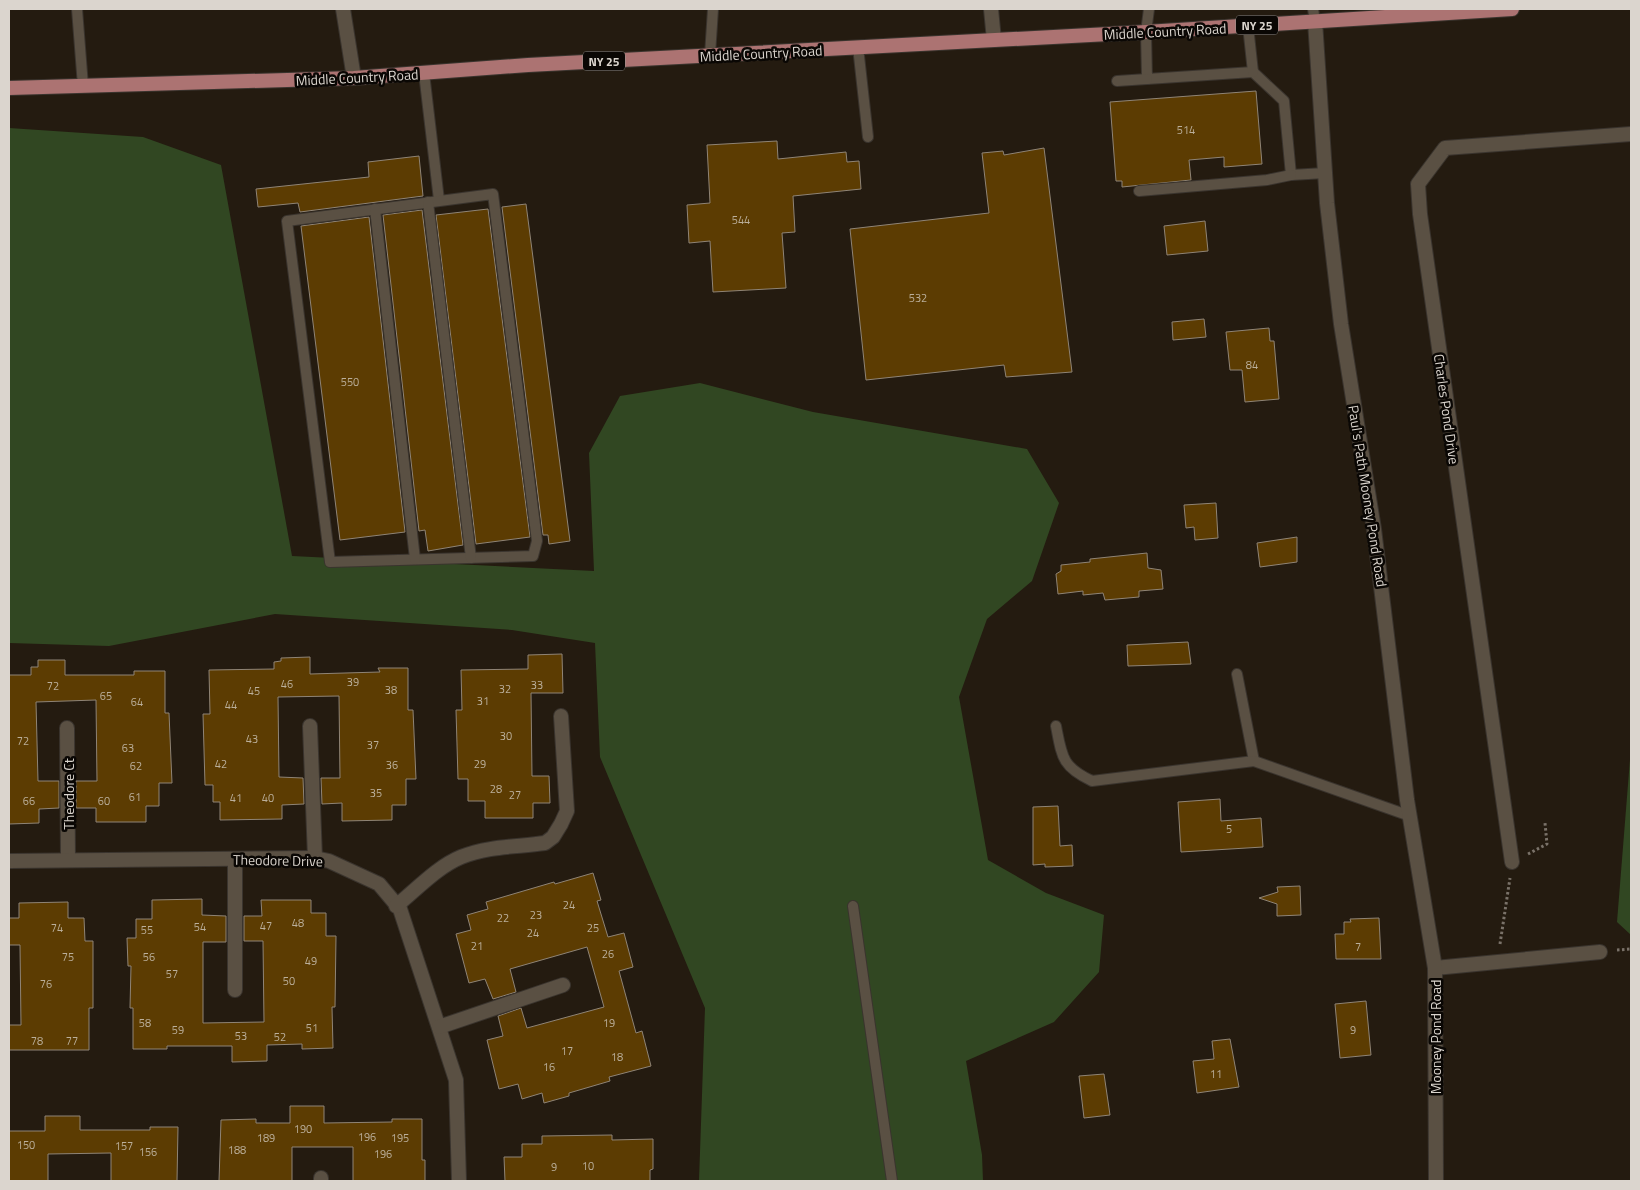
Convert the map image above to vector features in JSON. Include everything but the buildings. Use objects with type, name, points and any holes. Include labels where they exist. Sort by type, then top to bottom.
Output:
[{"type":"main road","name":"Middle Country Road","points":[[9,88],[354,78],[710,55],[1248,26],[1314,15],[1512,9]]},
{"type":"street","points":[[343,9],[354,78]]},
{"type":"street","points":[[991,9],[994,40]]},
{"type":"street","name":"Paul's Path Mooney Pond Road","points":[[1314,15],[1325,173],[1341,324],[1374,529],[1410,816],[1435,968]]},
{"type":"street","name":"Charles Pond Drive","points":[[1512,862],[1420,214],[1418,184],[1445,148],[1631,134]]},
{"type":"street","points":[[396,906],[442,867],[461,857],[492,849],[545,843],[552,837],[567,811],[561,716]]},
{"type":"street","points":[[310,726],[315,858]]},
{"type":"street","name":"Theodore Ct","points":[[67,728],[68,860]]},
{"type":"street","name":"Theodore Drive","points":[[9,861],[315,858],[344,867],[379,884],[400,909],[456,1080],[458,1181]]},
{"type":"street","points":[[235,859],[235,990]]},
{"type":"street","name":"Mooney Pond Road","points":[[1436,1181],[1435,968],[1600,952]]},
{"type":"street","points":[[438,1027],[563,985]]},
{"type":"lane","points":[[77,9],[83,86]]},
{"type":"lane","points":[[710,55],[713,9]]},
{"type":"lane","points":[[1147,79],[1146,32],[1149,9]]},
{"type":"lane","points":[[1248,26],[1253,72],[1284,101],[1291,175]]},
{"type":"lane","points":[[858,47],[868,137]]},
{"type":"lane","points":[[1117,81],[1253,72]]},
{"type":"lane","points":[[424,73],[439,200]]},
{"type":"lane","points":[[1139,191],[1325,173]]},
{"type":"lane","points":[[493,194],[537,541],[533,556],[330,562],[287,221],[439,200],[493,194]]},
{"type":"lane","points":[[428,202],[471,558]]},
{"type":"lane","points":[[375,209],[414,559]]},
{"type":"lane","points":[[1237,674],[1254,761]]},
{"type":"lane","points":[[1056,726],[1066,765],[1074,773],[1092,781],[1254,761],[1410,816]]},
{"type":"lane","points":[[853,906],[892,1181]]},
{"type":"path","points":[[1498,962],[1512,862],[1547,844],[1545,823]]},
{"type":"green space","points":[[9,128],[143,137],[221,165],[292,556],[594,571],[589,453],[620,396],[700,383],[813,412],[1027,449],[1059,503],[1032,581],[987,619],[959,697],[988,860],[1046,893],[1104,915],[1099,972],[1054,1022],[966,1061],[982,1155],[983,1181],[699,1181],[705,1008],[600,757],[595,643],[512,630],[275,614],[109,646],[9,643]]},
{"type":"green space","points":[[1631,747],[1631,935],[1617,922]]}]
